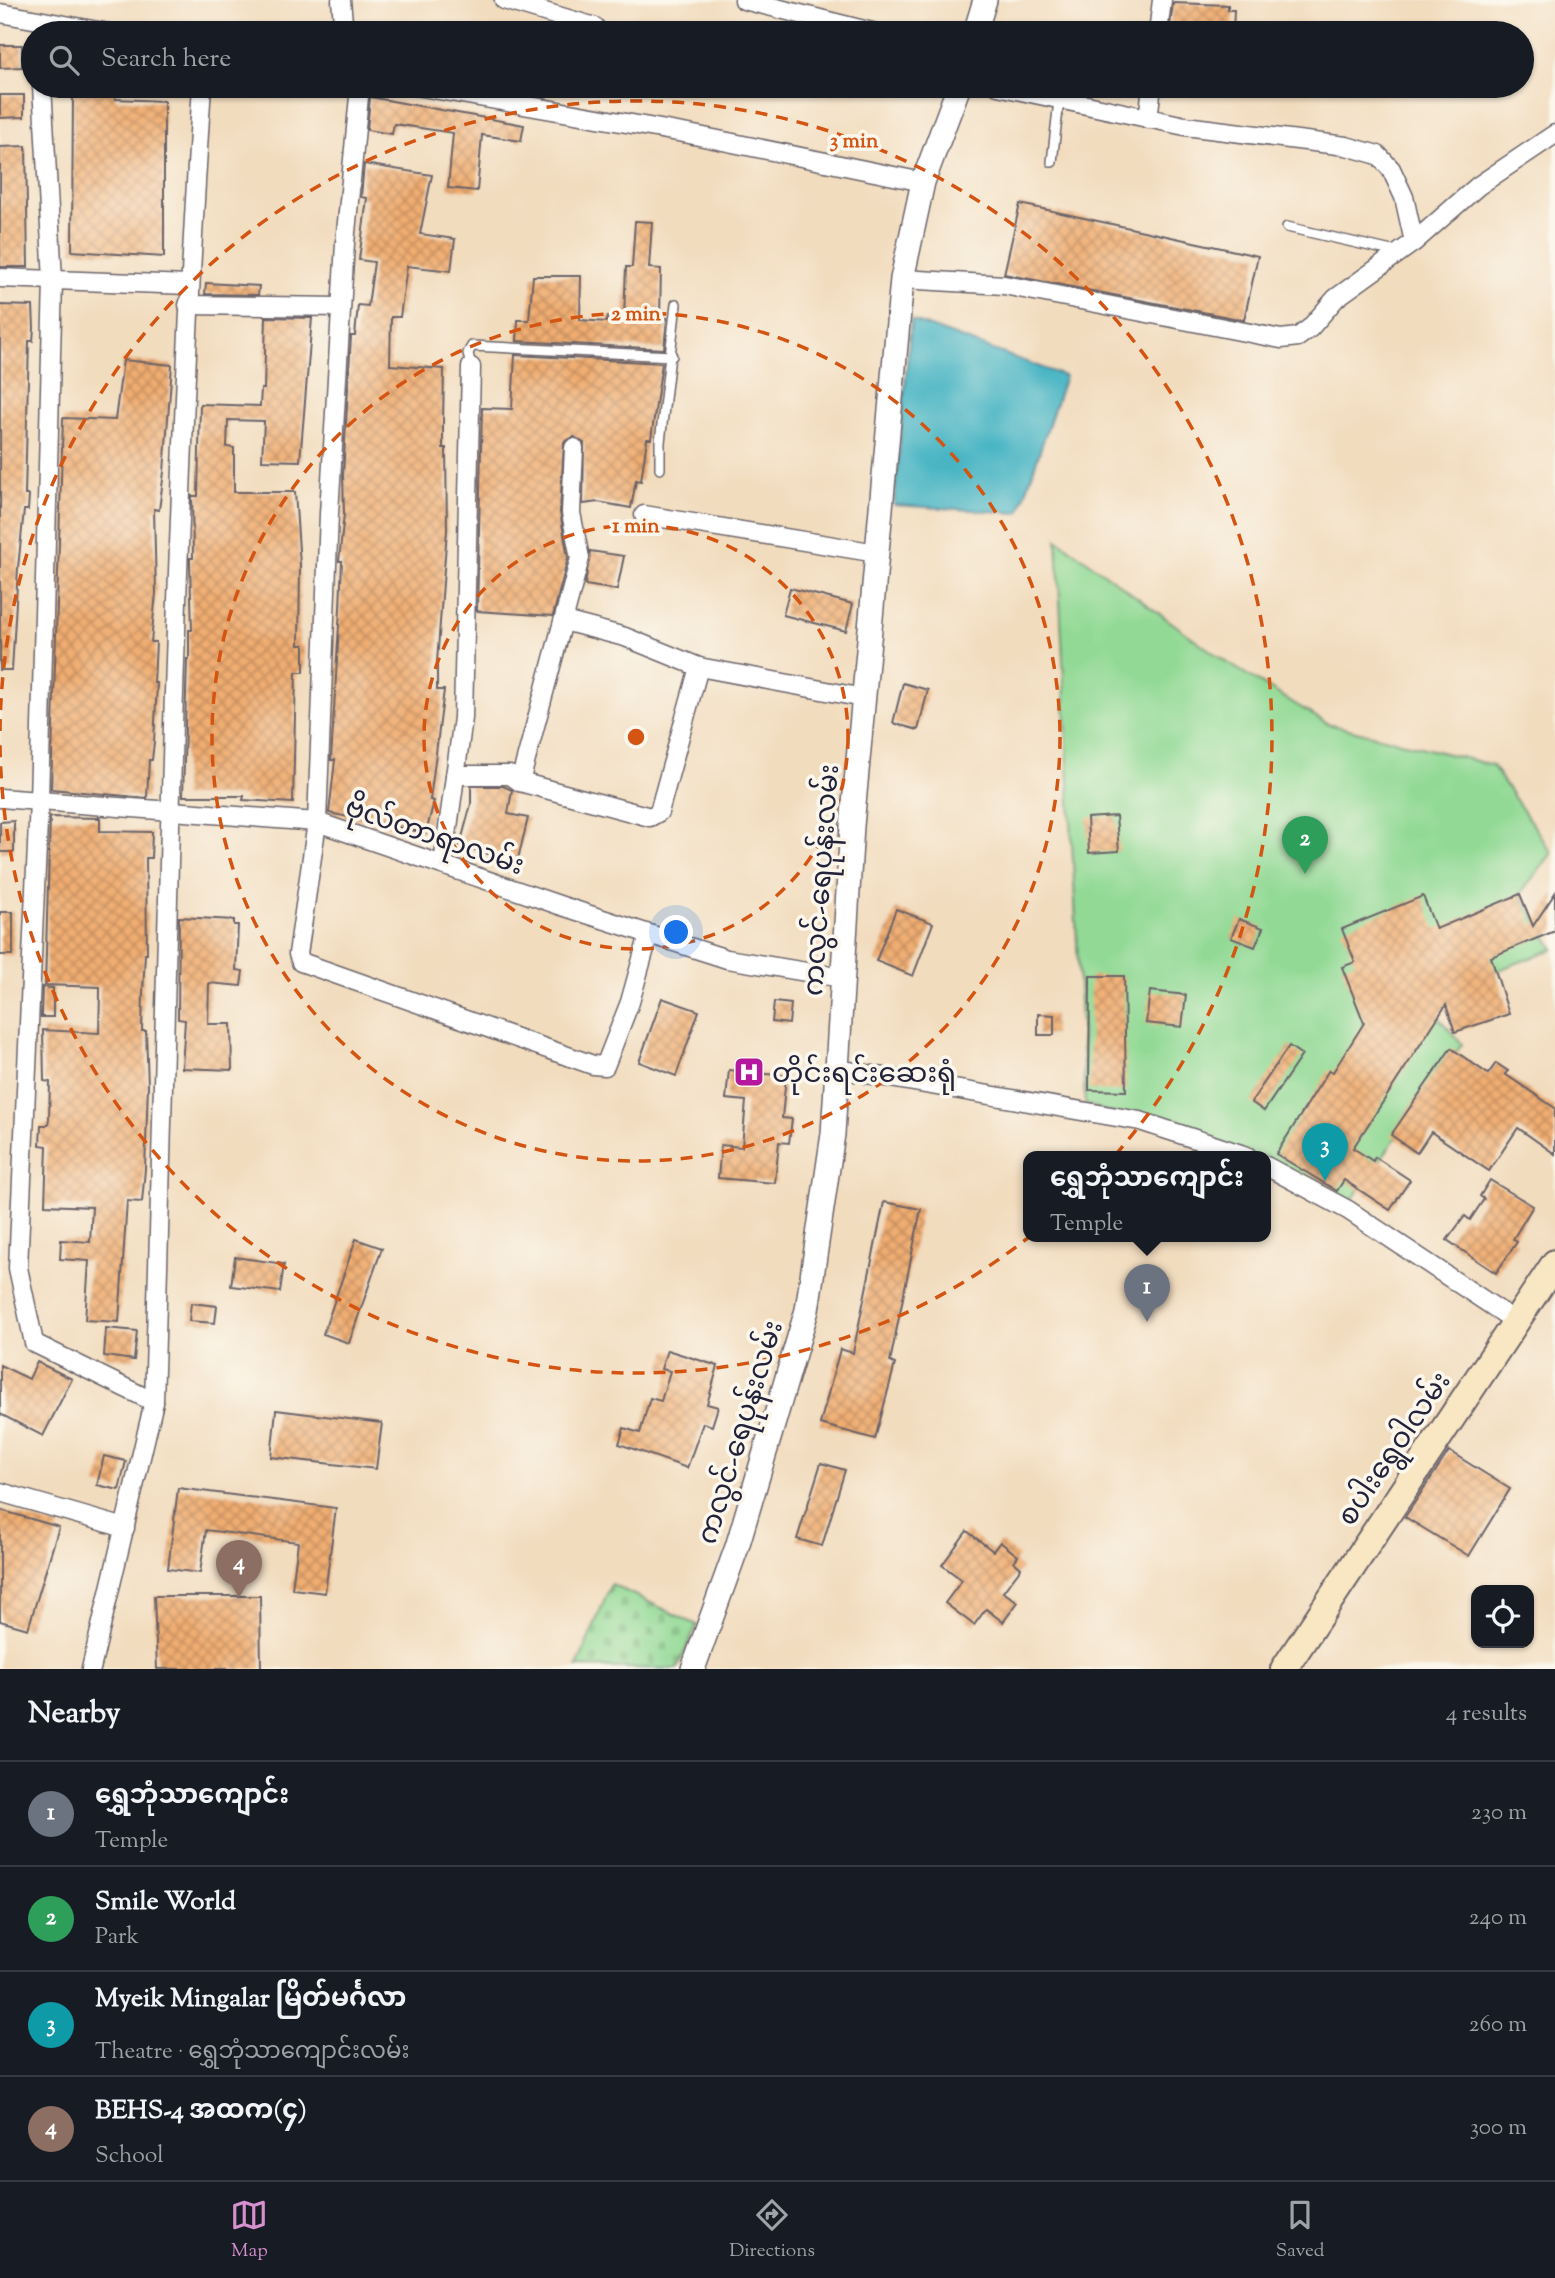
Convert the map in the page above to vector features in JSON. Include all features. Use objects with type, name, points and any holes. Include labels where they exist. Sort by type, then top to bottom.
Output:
[{"type":"main road","name":"စပါးရွေဝါလမ်း","points":[[1284,1669],[1555,1263]]},
{"type":"street","points":[[341,0],[343,21]]},
{"type":"street","points":[[504,0],[575,21]]},
{"type":"street","points":[[744,0],[828,21]]},
{"type":"street","points":[[979,21],[985,0]]},
{"type":"street","points":[[1159,21],[1162,0]]},
{"type":"street","points":[[0,13],[22,21]]},
{"type":"street","points":[[43,98],[53,280],[39,801],[18,1268],[34,1343],[154,1402]]},
{"type":"street","points":[[91,1669],[154,1402],[167,998],[168,811],[188,305],[201,98]]},
{"type":"street","points":[[359,98],[341,307],[329,514],[317,822],[298,954],[301,962],[593,1065],[605,1066],[630,1002],[649,934]]},
{"type":"street","points":[[484,98],[689,134],[923,182]]},
{"type":"street","name":"ကလွင်-ရေပုန်းလမ်း","points":[[693,1669],[737,1547],[807,1310],[832,1134],[838,1069],[864,698],[902,279],[923,182],[954,98]]},
{"type":"street","points":[[1047,98],[1149,119],[1346,146],[1378,155],[1391,169],[1404,197],[1414,242]]},
{"type":"street","points":[[1149,119],[1151,98]]},
{"type":"street","points":[[902,279],[1004,285],[1281,339],[1298,337],[1310,328],[1336,298],[1396,252],[1414,242],[1478,186],[1555,134]]},
{"type":"street","points":[[0,278],[189,285]]},
{"type":"street","points":[[188,305],[341,307]]},
{"type":"street","points":[[443,864],[463,719],[471,366]]},
{"type":"street","points":[[520,782],[580,558],[571,513],[575,448]]},
{"type":"street","points":[[644,515],[877,553]]},
{"type":"street","points":[[564,621],[625,637],[699,667],[864,698]]},
{"type":"street","points":[[455,775],[510,775],[520,782],[650,817],[659,812],[699,667]]},
{"type":"street","name":"ဗိုလ်တာရာလမ်း","points":[[0,798],[317,822],[727,959],[843,978]]},
{"type":"street","points":[[838,1069],[1140,1121],[1232,1151]]},
{"type":"street","points":[[1271,1169],[1348,1210],[1515,1321]]},
{"type":"street","points":[[0,1492],[125,1528]]},
{"type":"lane","points":[[1052,162],[1059,101]]},
{"type":"lane","points":[[1287,227],[1396,252]]},
{"type":"lane","points":[[660,468],[660,442],[676,303]]},
{"type":"lane","points":[[471,366],[468,353],[472,346],[672,356]]},
{"type":"green space","points":[[1057,539],[1226,662],[1328,724],[1492,765],[1552,853],[1520,894],[1554,949],[1422,999],[1462,1044],[1347,1207],[1271,1169],[1271,1151],[1228,1151],[1085,1104]]},
{"type":"green space","points":[[611,1584],[697,1625],[677,1669],[577,1667]]},
{"type":"water","points":[[911,320],[1065,376],[1019,513],[894,505]]},
{"type":"building","points":[[1173,3],[1228,5],[1228,10],[1234,10],[1234,21],[1171,21]]},
{"type":"building","points":[[0,45],[21,45],[21,67],[0,68]]},
{"type":"building","points":[[0,95],[21,95],[21,98],[24,98],[24,117],[0,118]]},
{"type":"building","points":[[73,98],[164,101],[164,257],[72,251]]},
{"type":"building","points":[[370,98],[524,125],[521,141],[482,135],[477,191],[448,188],[453,133],[394,124],[392,134],[367,130]]},
{"type":"building","points":[[26,146],[28,267],[0,267],[0,147]]},
{"type":"building","points":[[364,164],[432,175],[420,234],[455,239],[451,271],[407,266],[400,317],[391,317],[390,365],[444,369],[443,448],[446,448],[447,530],[437,690],[444,690],[430,800],[434,801],[426,833],[329,813],[335,760],[331,760],[351,336],[355,336],[358,305],[368,306],[374,262],[359,260],[367,198],[361,197]]},
{"type":"building","points":[[1020,204],[1258,256],[1244,320],[1004,274]]},
{"type":"building","points":[[635,221],[652,222],[649,268],[661,269],[660,318],[667,318],[664,349],[517,341],[518,320],[529,320],[533,276],[581,276],[580,320],[607,322],[608,316],[624,317],[626,267],[632,267]]},
{"type":"building","points":[[206,283],[259,286],[258,295],[205,294]]},
{"type":"building","points":[[0,305],[33,306],[34,328],[33,341],[29,341],[25,495],[29,495],[28,510],[24,510],[18,568],[12,670],[0,670]]},
{"type":"building","points":[[266,317],[312,318],[300,461],[262,460],[264,421],[228,420],[227,447],[234,448],[234,492],[295,492],[300,565],[299,645],[304,645],[304,672],[296,672],[293,803],[243,800],[244,796],[183,796],[187,659],[189,630],[192,630],[192,496],[198,496],[200,404],[260,406],[261,389],[264,389]]},
{"type":"building","points":[[515,355],[662,363],[651,439],[647,439],[641,481],[636,480],[631,508],[598,502],[583,504],[584,443],[574,437],[564,442],[560,512],[568,558],[553,616],[477,611],[482,408],[512,409]]},
{"type":"building","points":[[123,360],[172,365],[164,472],[159,510],[154,509],[156,593],[151,642],[156,642],[154,683],[157,683],[154,742],[152,760],[149,760],[147,798],[51,789],[63,418],[115,420]]},
{"type":"building","points":[[590,551],[624,556],[617,590],[585,585]]},
{"type":"building","points":[[790,588],[853,604],[846,631],[783,615]]},
{"type":"building","points":[[903,683],[928,690],[918,730],[893,723]]},
{"type":"building","points":[[471,786],[503,786],[512,790],[508,814],[528,818],[517,863],[460,845],[471,804]]},
{"type":"building","points":[[1116,816],[1119,851],[1089,853],[1087,818]]},
{"type":"building","points":[[50,817],[100,818],[100,831],[152,832],[151,858],[146,858],[147,954],[142,1031],[146,1031],[148,1086],[145,1169],[142,1202],[127,1201],[119,1322],[85,1320],[89,1261],[60,1259],[61,1240],[90,1242],[92,1207],[45,1205],[47,1146],[40,1145],[41,1125],[48,1125],[49,1119],[50,1082],[44,1081],[43,1030],[99,1033],[100,991],[100,987],[45,985]]},
{"type":"building","points":[[14,821],[14,852],[0,852],[0,822]]},
{"type":"building","points":[[1555,893],[1555,931],[1491,957],[1509,1014],[1455,1032],[1446,1005],[1353,1148],[1373,1161],[1375,1157],[1410,1180],[1390,1210],[1344,1180],[1337,1191],[1276,1154],[1329,1070],[1333,1072],[1364,1023],[1342,967],[1355,962],[1342,929],[1423,896],[1436,929],[1520,894],[1533,926]]},
{"type":"building","points":[[896,909],[933,923],[913,976],[876,961]]},
{"type":"building","points":[[0,912],[13,912],[13,955],[0,955]]},
{"type":"building","points":[[179,917],[234,920],[234,925],[238,925],[236,970],[243,971],[241,986],[209,983],[208,1024],[231,1024],[232,1070],[182,1068],[185,1020],[178,1019]]},
{"type":"building","points":[[1239,919],[1263,928],[1255,947],[1231,938]]},
{"type":"building","points":[[1090,976],[1124,976],[1126,1091],[1089,1090]]},
{"type":"building","points":[[42,987],[53,988],[53,1017],[41,1017]]},
{"type":"building","points":[[1150,991],[1186,995],[1182,1027],[1146,1023]]},
{"type":"building","points":[[662,998],[699,1011],[676,1076],[639,1062]]},
{"type":"building","points":[[774,1002],[791,1004],[789,1024],[772,1022]]},
{"type":"building","points":[[1038,1014],[1054,1015],[1054,1035],[1038,1035]]},
{"type":"building","points":[[1289,1046],[1302,1055],[1264,1111],[1251,1102]]},
{"type":"building","points":[[1451,1048],[1488,1074],[1496,1063],[1508,1071],[1505,1074],[1555,1108],[1555,1154],[1518,1128],[1489,1171],[1431,1132],[1417,1153],[1391,1135]]},
{"type":"building","points":[[729,1070],[786,1076],[782,1118],[792,1119],[789,1143],[779,1142],[775,1183],[718,1178],[721,1145],[742,1147],[746,1101],[726,1099]]},
{"type":"building","points":[[1490,1180],[1533,1206],[1513,1239],[1517,1242],[1496,1273],[1447,1240],[1465,1216],[1470,1220],[1484,1199],[1480,1196]]},
{"type":"building","points":[[884,1202],[921,1209],[890,1362],[895,1364],[875,1439],[820,1424],[840,1349],[853,1353]]},
{"type":"building","points":[[356,1239],[382,1248],[349,1343],[323,1334]]},
{"type":"building","points":[[235,1257],[284,1264],[280,1292],[231,1286]]},
{"type":"building","points":[[191,1303],[217,1306],[215,1323],[189,1321]]},
{"type":"building","points":[[106,1328],[137,1331],[134,1360],[104,1356]]},
{"type":"building","points":[[667,1350],[718,1366],[707,1404],[718,1407],[712,1426],[703,1423],[687,1468],[619,1444],[624,1428],[640,1433],[650,1398],[661,1401],[670,1371],[661,1369]]},
{"type":"building","points":[[37,1362],[72,1379],[43,1436],[0,1414],[0,1365],[29,1379]]},
{"type":"building","points":[[276,1410],[382,1423],[376,1469],[271,1457]]},
{"type":"building","points":[[1449,1451],[1510,1489],[1469,1556],[1405,1517]]},
{"type":"building","points":[[104,1456],[126,1461],[119,1490],[97,1485]]},
{"type":"building","points":[[821,1463],[845,1470],[822,1546],[797,1539]]},
{"type":"building","points":[[178,1488],[336,1508],[325,1593],[292,1589],[298,1542],[206,1530],[200,1573],[168,1569]]},
{"type":"building","points":[[0,1510],[59,1527],[28,1629],[0,1621]]},
{"type":"building","points":[[967,1531],[993,1551],[1000,1542],[1018,1556],[1014,1562],[1021,1568],[1003,1592],[1018,1602],[1003,1622],[986,1609],[974,1625],[945,1603],[962,1580],[942,1565]]},
{"type":"building","points":[[154,1596],[260,1596],[261,1669],[157,1669]]},
{"type":"place","name":"Smile World","points":[[1305,874]]},
{"type":"place","name":"တိုင်းရင်းဆေးရုံ","points":[[749,1072]]},
{"type":"place","name":"Myeik Mingalar မြိတ်မင်္ဂလာ","points":[[1325,1181]]},
{"type":"place","name":"ရွှေဘုံသာကျောင်း","points":[[1147,1322]]},
{"type":"place","name":"BEHS-4 အထက(၄)","points":[[239,1598]]}]
